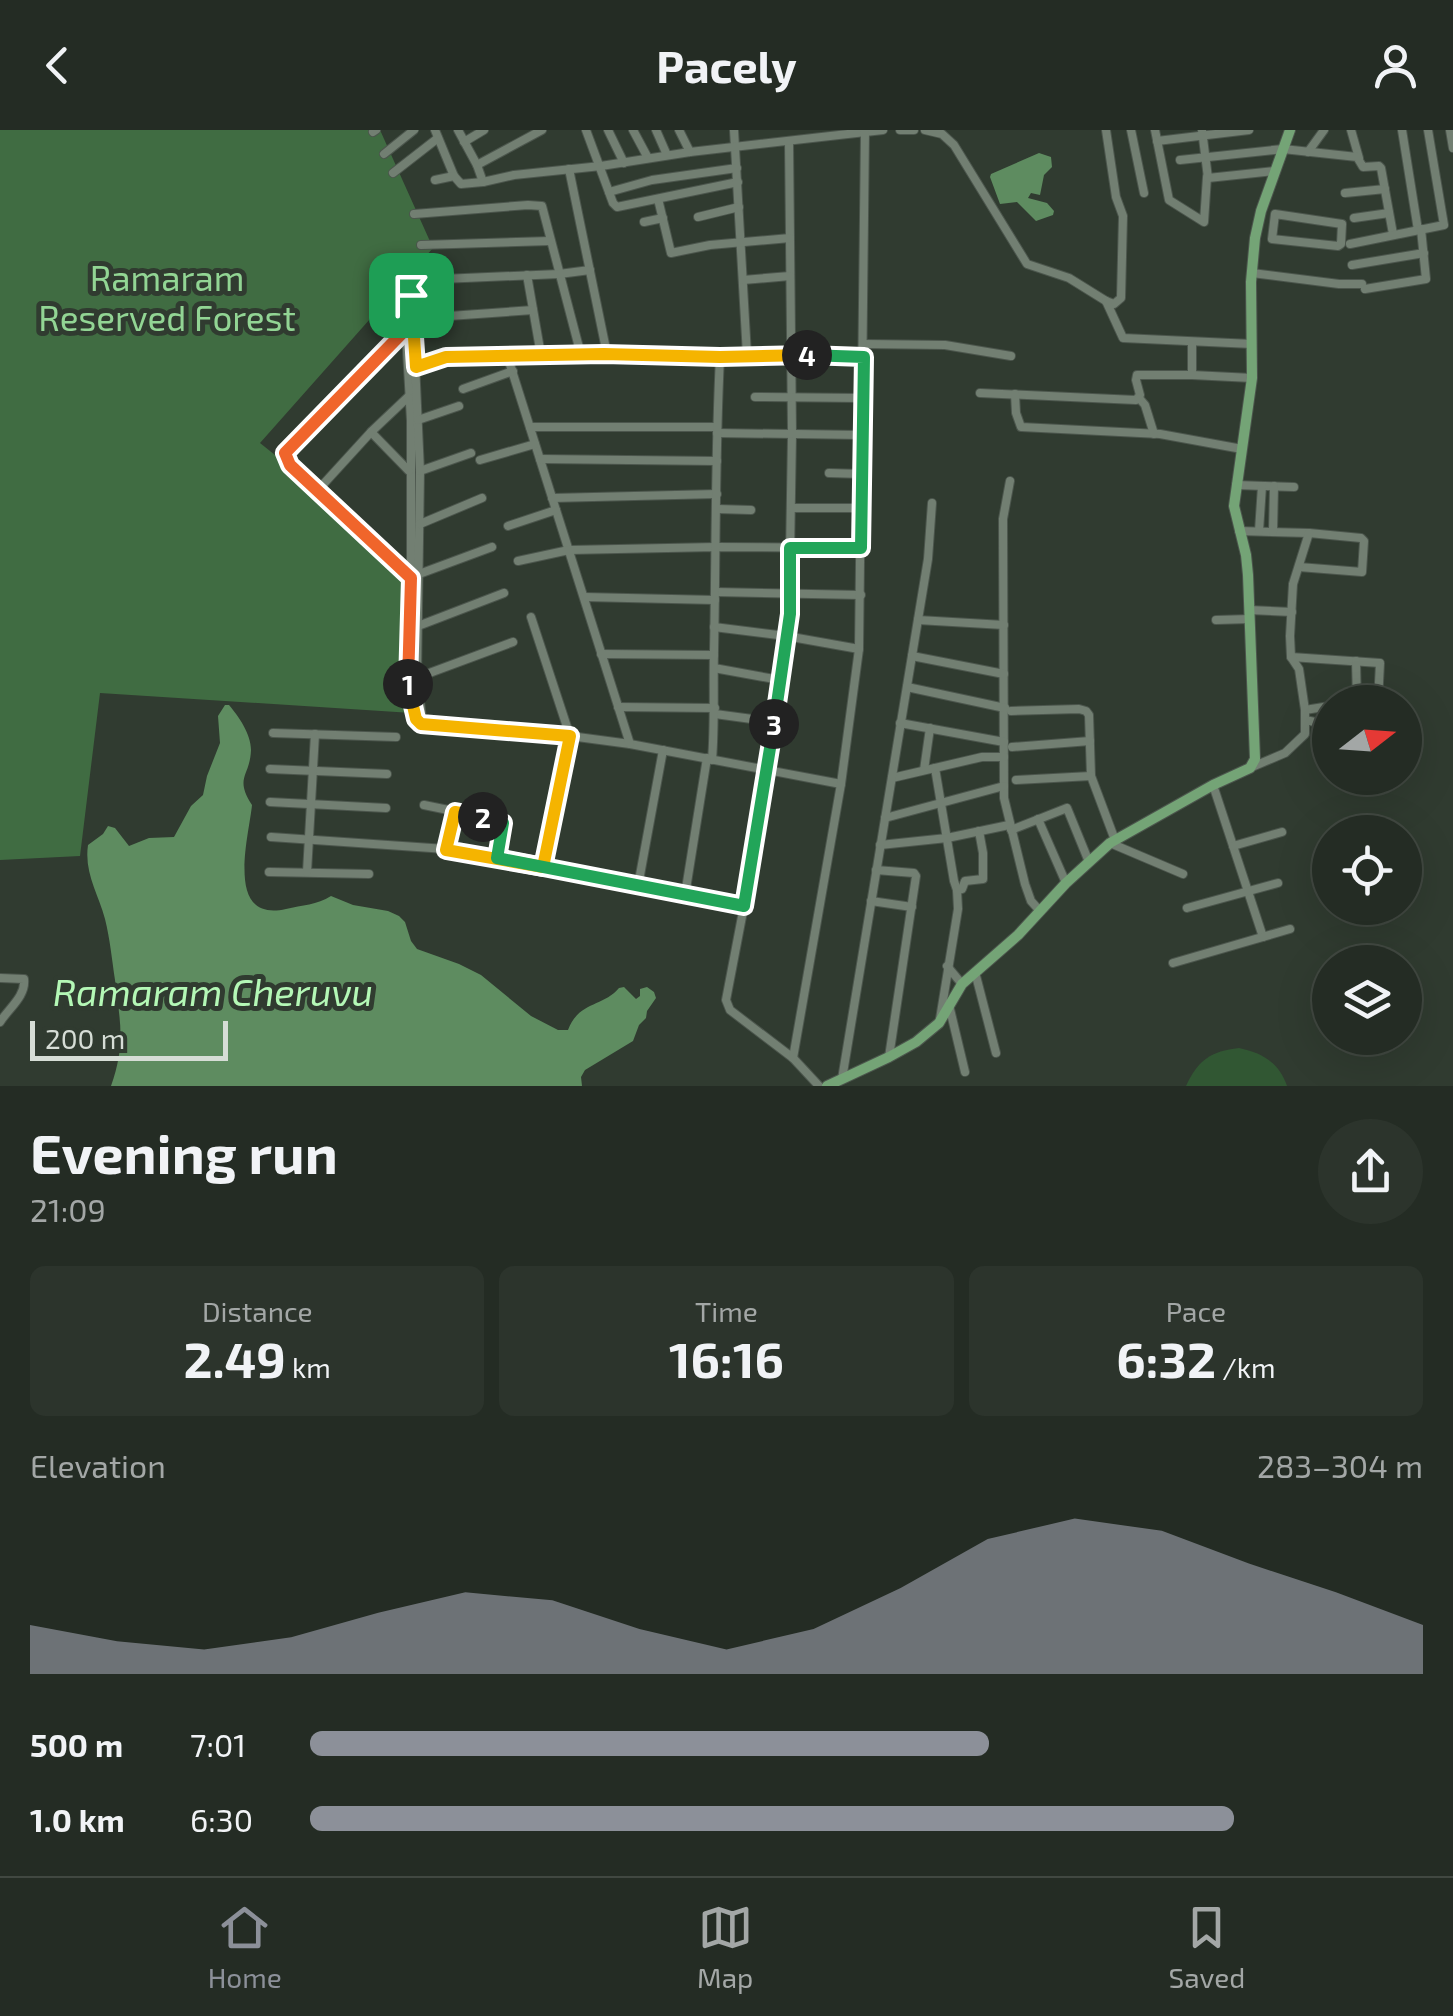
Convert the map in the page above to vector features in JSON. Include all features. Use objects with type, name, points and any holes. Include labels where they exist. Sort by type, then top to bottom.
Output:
[{"type":"main road","points":[[827,1086],[889,1058],[939,1023],[962,984],[1113,842],[1250,768],[1255,759],[1246,555],[1234,506],[1252,378],[1255,238],[1290,130]]},
{"type":"street","points":[[384,154],[414,130]]},
{"type":"street","points":[[458,130],[483,182]]},
{"type":"street","points":[[464,142],[484,130]]},
{"type":"street","points":[[477,165],[526,134],[542,130]]},
{"type":"street","points":[[586,130],[617,207],[738,182]]},
{"type":"street","points":[[608,130],[624,163]]},
{"type":"street","points":[[633,130],[648,158]]},
{"type":"street","points":[[656,130],[668,155]]},
{"type":"street","points":[[679,130],[690,152]]},
{"type":"street","points":[[734,130],[747,355]]},
{"type":"street","points":[[792,1058],[842,784],[859,649],[864,130]]},
{"type":"street","points":[[393,173],[436,134],[454,176],[462,184],[883,130]]},
{"type":"street","points":[[900,130],[914,130]]},
{"type":"street","points":[[925,130],[942,134],[954,145],[1027,264],[1070,278],[1106,302],[1118,303],[1123,216],[1106,130]]},
{"type":"street","points":[[1131,130],[1144,193]]},
{"type":"street","points":[[1155,130],[1168,200],[1204,222],[1207,177],[1203,133]]},
{"type":"street","points":[[1157,141],[1250,130]]},
{"type":"street","points":[[1308,152],[1324,130]]},
{"type":"street","points":[[1351,130],[1364,168],[1380,167],[1393,234]]},
{"type":"street","points":[[1252,273],[1364,286],[1425,280],[1424,253],[1402,130]]},
{"type":"street","points":[[1350,244],[1444,225],[1428,130]]},
{"type":"street","points":[[1450,130],[1453,148]]},
{"type":"street","points":[[1233,131],[1234,153]]},
{"type":"street","points":[[790,142],[790,593],[774,722],[726,1000],[728,1006],[792,1058],[819,1086]]},
{"type":"street","points":[[1180,160],[1283,148],[1358,158]]},
{"type":"street","points":[[609,192],[652,180],[737,168]]},
{"type":"street","points":[[569,169],[608,354]]},
{"type":"street","points":[[1207,177],[1275,171]]},
{"type":"street","points":[[435,180],[454,176]]},
{"type":"street","points":[[1344,193],[1384,189]]},
{"type":"street","points":[[658,199],[672,253],[710,245],[790,238]]},
{"type":"street","points":[[414,214],[542,206],[580,355]]},
{"type":"street","points":[[698,217],[739,207]]},
{"type":"street","points":[[1354,218],[1389,212]]},
{"type":"street","points":[[1255,238],[1272,240],[1340,245],[1343,225],[1275,214],[1272,240]]},
{"type":"street","points":[[644,222],[663,218]]},
{"type":"street","points":[[422,246],[550,241]]},
{"type":"street","points":[[1352,265],[1424,253]]},
{"type":"street","points":[[419,280],[590,270]]},
{"type":"street","points":[[527,275],[541,355]]},
{"type":"street","points":[[743,280],[790,276]]},
{"type":"street","points":[[1106,302],[1123,338],[1252,344]]},
{"type":"street","points":[[449,316],[533,310]]},
{"type":"street","points":[[409,325],[416,367],[418,420],[412,679],[416,719],[421,724],[630,744],[842,784]]},
{"type":"street","points":[[409,325],[409,396],[420,524],[415,577],[418,626],[412,679]]},
{"type":"street","points":[[409,325],[285,453],[290,465],[415,577]]},
{"type":"street","points":[[1192,342],[1192,374]]},
{"type":"street","points":[[864,344],[945,344],[1010,356]]},
{"type":"street","points":[[508,356],[630,744]]},
{"type":"street","points":[[416,367],[446,357],[864,357]]},
{"type":"street","points":[[684,894],[715,711],[720,357]]},
{"type":"street","points":[[463,388],[512,372]]},
{"type":"street","points":[[1154,434],[1139,398],[1137,376],[1252,378]]},
{"type":"street","points":[[980,392],[1139,398]]},
{"type":"street","points":[[1014,394],[1021,427],[1181,436],[1242,449]]},
{"type":"street","points":[[318,490],[409,396]]},
{"type":"street","points":[[755,397],[863,398]]},
{"type":"street","points":[[418,420],[459,406]]},
{"type":"street","points":[[530,427],[862,434]]},
{"type":"street","points":[[371,432],[415,472]]},
{"type":"street","points":[[480,460],[536,444]]},
{"type":"street","points":[[415,472],[471,452]]},
{"type":"street","points":[[540,459],[717,462]]},
{"type":"street","points":[[829,473],[862,474]]},
{"type":"street","points":[[1010,481],[1003,519],[1004,674],[1008,710],[1004,786],[1025,884],[1040,911]]},
{"type":"street","points":[[1236,485],[1294,486]]},
{"type":"street","points":[[1259,532],[1262,486]]},
{"type":"street","points":[[1273,532],[1274,486]]},
{"type":"street","points":[[552,498],[717,494]]},
{"type":"street","points":[[420,524],[482,498]]},
{"type":"street","points":[[842,1079],[928,559],[932,503]]},
{"type":"street","points":[[791,508],[861,508]]},
{"type":"street","points":[[717,509],[751,510]]},
{"type":"street","points":[[508,526],[556,510]]},
{"type":"street","points":[[1239,531],[1309,532],[1363,539],[1360,573],[1299,567]]},
{"type":"street","points":[[1250,768],[1285,753],[1304,734],[1299,669],[1291,657],[1292,612],[1294,584],[1309,532]]},
{"type":"street","points":[[415,577],[492,547]]},
{"type":"street","points":[[518,561],[569,550],[861,548]]},
{"type":"street","points":[[418,626],[504,593]]},
{"type":"street","points":[[584,598],[860,595]]},
{"type":"street","points":[[1216,620],[1292,612]]},
{"type":"street","points":[[531,616],[570,736],[543,867]]},
{"type":"street","points":[[918,620],[1004,625]]},
{"type":"street","points":[[714,626],[859,649]]},
{"type":"street","points":[[412,679],[513,642]]},
{"type":"street","points":[[1379,685],[1381,649]]},
{"type":"street","points":[[601,654],[714,655]]},
{"type":"street","points":[[912,656],[1004,674]]},
{"type":"street","points":[[1291,657],[1380,663]]},
{"type":"street","points":[[1355,685],[1356,662]]},
{"type":"street","points":[[714,668],[780,680]]},
{"type":"street","points":[[907,687],[1008,710],[1086,711],[1091,776],[1113,842],[1183,874]]},
{"type":"street","points":[[618,707],[715,711],[774,722]]},
{"type":"street","points":[[1305,715],[1312,712]]},
{"type":"street","points":[[1305,715],[1312,718]]},
{"type":"street","points":[[900,724],[1008,744],[1090,741]]},
{"type":"street","points":[[924,770],[930,728]]},
{"type":"street","points":[[273,733],[396,736]]},
{"type":"street","points":[[308,872],[315,734]]},
{"type":"street","points":[[638,886],[664,750]]},
{"type":"street","points":[[892,778],[982,758],[1004,757]]},
{"type":"street","points":[[270,768],[387,774]]},
{"type":"street","points":[[935,768],[958,909],[939,1023]]},
{"type":"street","points":[[1016,780],[1091,776]]},
{"type":"street","points":[[1213,785],[1263,937]]},
{"type":"street","points":[[885,818],[1004,786]]},
{"type":"street","points":[[270,802],[386,808]]},
{"type":"street","points":[[424,805],[503,823],[497,858]]},
{"type":"street","points":[[880,845],[1010,828],[1067,808],[1089,862]]},
{"type":"street","points":[[446,850],[455,812]]},
{"type":"street","points":[[1038,819],[1066,883]]},
{"type":"street","points":[[957,890],[962,890],[965,881],[982,879],[979,831]]},
{"type":"street","points":[[1233,846],[1282,832]]},
{"type":"street","points":[[271,836],[446,850],[744,906]]},
{"type":"street","points":[[876,870],[916,874],[889,1058]]},
{"type":"street","points":[[269,872],[370,874]]},
{"type":"street","points":[[1187,908],[1278,883]]},
{"type":"street","points":[[871,902],[912,907]]},
{"type":"street","points":[[1172,963],[1290,929]]},
{"type":"street","points":[[947,966],[962,984]]},
{"type":"street","points":[[976,972],[996,1053]]},
{"type":"street","points":[[0,978],[24,979],[26,984],[1,1018]]},
{"type":"street","points":[[949,1005],[965,1072]]},
{"type":"shaded area","points":[[1239,1048],[1269,1060],[1287,1086],[1186,1086],[1206,1058]]},
{"type":"green space","name":"Ramaram Reserved Forest","points":[[0,130],[380,130],[433,248],[260,443],[420,571],[412,713],[100,693],[80,856],[0,860]]},
{"type":"water","points":[[1039,153],[1051,157],[1052,167],[1044,175],[1040,195],[1031,193],[1028,198],[1047,203],[1054,211],[1053,215],[1036,221],[1017,202],[1000,204],[990,177]]},
{"type":"water","name":"Ramaram Cheruvu","points":[[225,705],[240,720],[250,744],[244,782],[252,805],[245,874],[247,891],[254,903],[267,910],[286,909],[331,896],[353,905],[388,911],[405,922],[417,949],[481,975],[531,1016],[558,1030],[568,1030],[578,1014],[619,988],[624,987],[636,999],[640,989],[647,987],[656,998],[633,1041],[585,1070],[582,1086],[111,1086],[119,1058],[120,1021],[108,934],[90,874],[88,845],[108,826],[115,828],[129,846],[149,838],[174,837],[191,806],[203,795],[220,743],[218,716]]},
{"type":"route","points":[[411,295],[404,296],[405,328],[413,322],[416,367],[446,357],[864,357],[861,548],[790,548],[790,614],[744,906],[638,886],[543,867],[497,858],[502,821],[455,812],[446,850],[543,867],[570,736],[418,722],[408,681],[411,578],[290,465],[285,453],[413,322],[411,295]]}]
